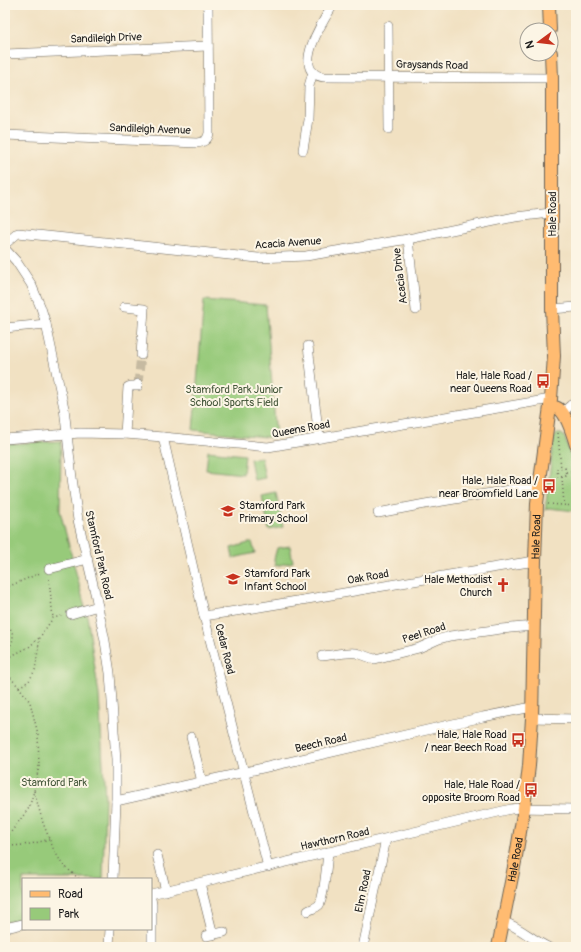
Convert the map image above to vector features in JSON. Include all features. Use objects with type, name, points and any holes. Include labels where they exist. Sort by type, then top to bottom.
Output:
[{"type":"main road","points":[[549,5],[550,22]]},
{"type":"main road","name":"Hale Road","points":[[498,947],[515,862],[529,766],[532,713],[535,561],[539,485],[550,403],[554,356],[551,213],[551,62]]},
{"type":"main road","points":[[550,403],[560,409],[570,426],[576,444]]},
{"type":"street","name":"Sandileigh Avenue","points":[[5,135],[203,142],[208,137],[209,133],[208,5]]},
{"type":"street","points":[[303,150],[308,119],[309,86],[313,72],[310,68],[309,60],[317,32],[333,5]]},
{"type":"street","points":[[388,26],[389,128]]},
{"type":"street","name":"Sandileigh Drive","points":[[5,54],[208,46]]},
{"type":"street","name":"Graysands Road","points":[[313,72],[318,76],[324,77],[389,76],[552,78]]},
{"type":"street","name":"Acacia Avenue","points":[[5,244],[18,233],[258,258],[306,256],[408,239],[515,218],[551,213]]},
{"type":"street","name":"Acacia Drive","points":[[408,239],[416,310]]},
{"type":"street","name":"Stamford Park Road","points":[[5,249],[16,261],[31,284],[46,324],[64,408],[76,508],[105,641],[110,679],[116,760],[113,878]]},
{"type":"street","points":[[124,307],[144,309],[141,355]]},
{"type":"street","points":[[552,309],[576,307]]},
{"type":"street","points":[[5,328],[46,324]]},
{"type":"street","points":[[308,346],[319,438]]},
{"type":"street","points":[[125,434],[128,387],[138,386],[138,384]]},
{"type":"street","name":"Queens Road","points":[[5,439],[80,433],[125,434],[163,436],[268,447],[550,403]]},
{"type":"street","points":[[562,413],[571,405],[576,403]]},
{"type":"street","name":"Cedar Road","points":[[163,436],[204,616],[268,867]]},
{"type":"street","points":[[378,513],[539,485]]},
{"type":"street","points":[[49,569],[88,559]]},
{"type":"street","name":"Oak Road","points":[[204,616],[535,561]]},
{"type":"street","points":[[71,614],[98,606]]},
{"type":"street","name":"Peel Road","points":[[322,656],[358,653],[368,658],[375,659],[419,648],[450,636],[534,626]]},
{"type":"street","name":"Beech Road","points":[[116,801],[483,717],[532,713],[576,719]]},
{"type":"street","points":[[191,737],[202,782]]},
{"type":"street","name":"Hawthorn Road","points":[[152,894],[511,809],[576,809]]},
{"type":"street","name":"Elm Road","points":[[363,947],[386,839]]},
{"type":"street","points":[[308,910],[318,907],[320,902],[324,887],[328,852]]},
{"type":"street","points":[[157,855],[166,891]]},
{"type":"street","points":[[200,883],[209,935],[224,932]]},
{"type":"street","points":[[152,904],[152,947]]},
{"type":"street","points":[[504,922],[512,924],[545,946]]},
{"type":"street","points":[[5,928],[22,924]]},
{"type":"street","points":[[109,947],[110,930]]},
{"type":"path","points":[[558,431],[561,469]]},
{"type":"path","points":[[562,477],[558,477],[557,469],[565,468],[566,472]]},
{"type":"path","points":[[566,472],[576,471]]},
{"type":"path","points":[[562,477],[566,476],[566,472]]},
{"type":"path","points":[[562,477],[564,505]]},
{"type":"path","points":[[538,503],[576,506]]},
{"type":"path","points":[[5,588],[49,569],[53,618],[40,637],[29,646],[5,660]]},
{"type":"path","points":[[53,618],[71,614]]},
{"type":"path","points":[[5,623],[12,631],[13,641],[11,646],[5,650]]},
{"type":"path","points":[[19,687],[28,681],[35,670],[40,637]]},
{"type":"path","points":[[5,672],[30,702],[38,734],[39,766],[29,808],[5,840]]},
{"type":"path","points":[[34,791],[43,823],[53,848],[62,864],[78,878]]},
{"type":"path","points":[[5,846],[42,842],[49,839]]},
{"type":"green space","name":"Stamford Park Junior School Sports Field","points":[[204,300],[266,305],[276,438],[193,430]]},
{"type":"green space","points":[[557,434],[562,434],[565,438],[576,474],[576,511],[548,508],[545,511],[554,437]]},
{"type":"green space","name":"Stamford Park","points":[[61,441],[60,511],[87,615],[99,695],[105,798],[103,878],[22,878],[22,919],[5,922],[5,444]]},
{"type":"green space","points":[[208,451],[245,455],[243,474],[206,470]]},
{"type":"green space","points":[[261,457],[265,478],[254,480],[250,459]]},
{"type":"green space","points":[[276,493],[283,527],[269,530],[262,496]]},
{"type":"green space","points":[[252,542],[255,553],[233,558],[231,548]]},
{"type":"green space","points":[[290,546],[293,562],[275,566],[274,559],[277,548]]},
{"type":"tunnel","points":[[138,384],[141,355]]},
{"type":"place","name":"Hale, Hale Road / near Queens Road","points":[[543,381]]},
{"type":"place","name":"Hale, Hale Road / near Broomfield Lane","points":[[549,486]]},
{"type":"place","name":"Stamford Park Primary School","points":[[228,511]]},
{"type":"place","name":"Stamford Park Infant School","points":[[233,579]]},
{"type":"place","name":"Hale Methodist Church","points":[[503,585]]},
{"type":"place","name":"Hale, Hale Road / near Beech Road","points":[[518,740]]},
{"type":"place","name":"Hale, Hale Road / opposite Broom Road","points":[[531,790]]}]
